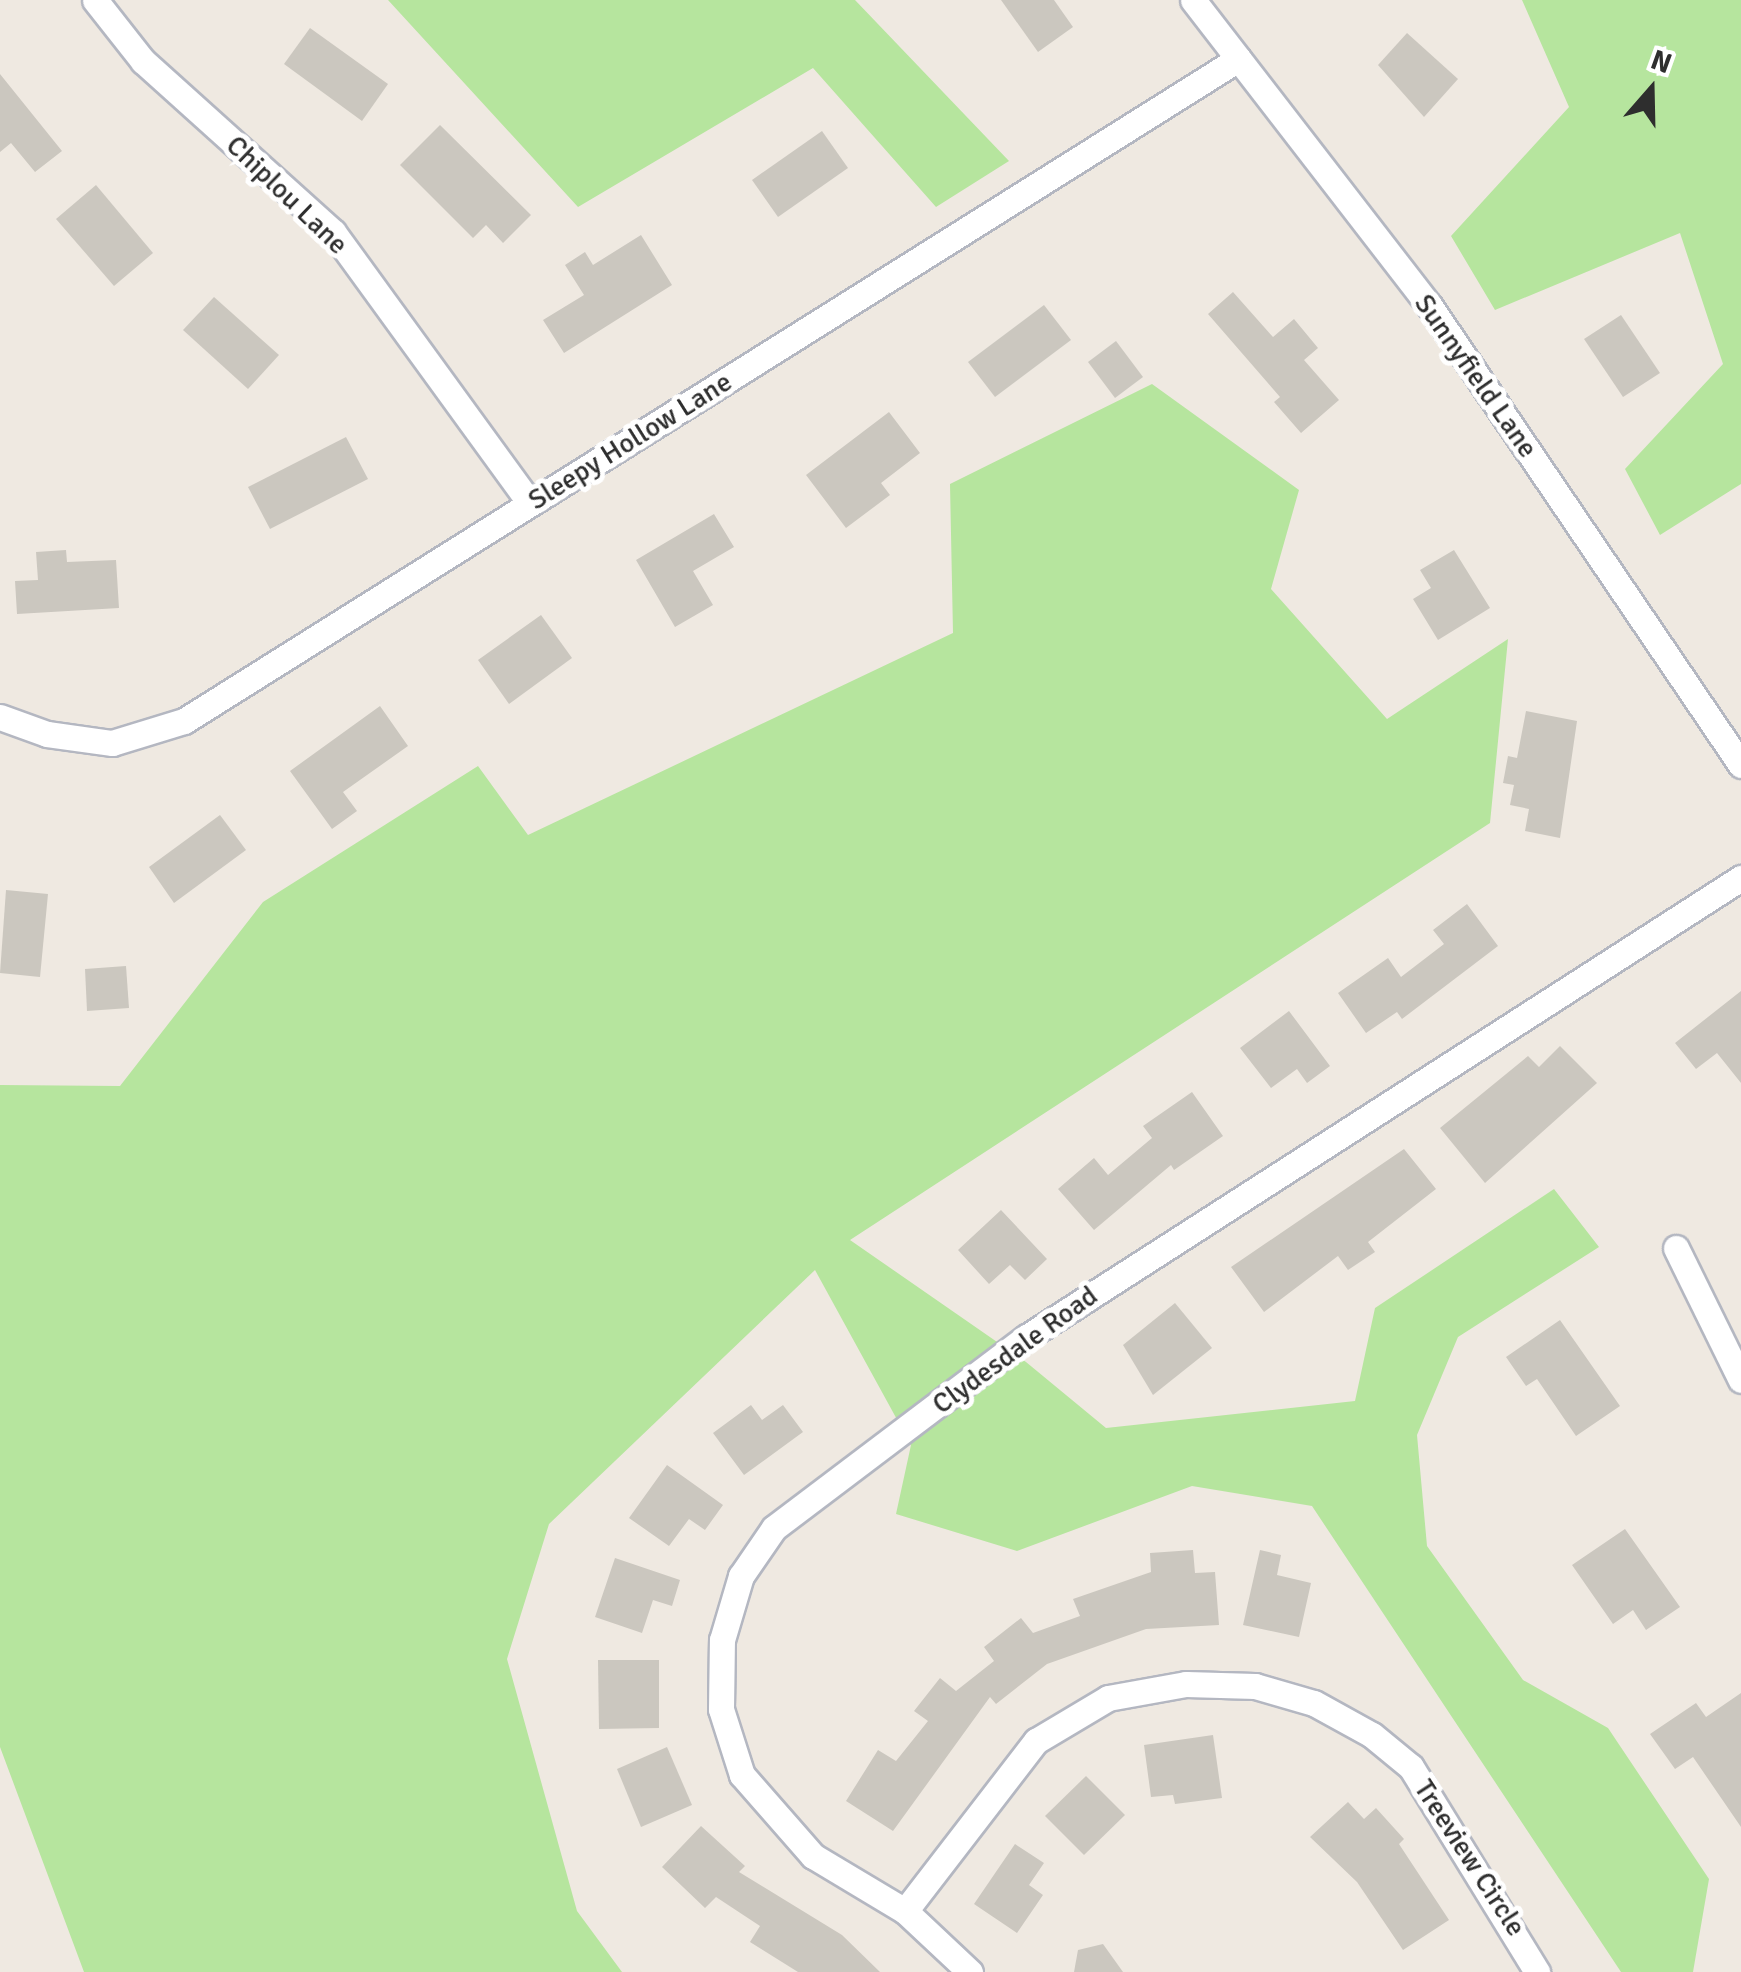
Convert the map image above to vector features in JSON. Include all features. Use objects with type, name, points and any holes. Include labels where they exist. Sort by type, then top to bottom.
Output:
[{"type":"street","name":"Chiplou Lane","points":[[95,0],[143,61],[333,232],[530,503]]},
{"type":"street","name":"Sunnyfield Lane","points":[[1193,0],[1429,305],[1741,765]]},
{"type":"street","name":"Sleepy Hollow Lane","points":[[0,717],[47,734],[112,743],[184,720],[1238,59]]},
{"type":"street","name":"Clydesdale Road","points":[[970,1972],[905,1910],[813,1856],[742,1774],[721,1709],[722,1640],[741,1576],[774,1528],[1027,1337],[1741,878]]},
{"type":"street","points":[[1676,1248],[1741,1380]]},
{"type":"street","name":"Treeview Circle","points":[[905,1910],[1036,1741],[1108,1698],[1186,1684],[1256,1686],[1314,1703],[1372,1735],[1411,1767],[1537,1972]]},
{"type":"green space","points":[[388,0],[855,0],[1009,161],[936,207],[813,68],[578,207]]},
{"type":"green space","points":[[1522,0],[1741,0],[1741,484],[1660,535],[1625,469],[1723,364],[1680,233],[1495,310],[1451,236],[1569,107]]},
{"type":"green space","points":[[1152,384],[1299,490],[1271,589],[1387,719],[1508,639],[1490,823],[850,1240],[1026,1362],[1106,1428],[1355,1401],[1375,1308],[1554,1189],[1599,1247],[1458,1337],[1417,1435],[1427,1546],[1523,1680],[1608,1728],[1709,1879],[1693,1972],[1621,1972],[1312,1506],[1192,1486],[1017,1551],[896,1514],[911,1445],[815,1270],[549,1524],[507,1659],[577,1911],[622,1972],[84,1972],[0,1747],[0,1085],[120,1086],[263,902],[478,766],[528,835],[953,633],[950,484]]},
{"type":"building","points":[[1001,0],[1054,0],[1073,27],[1038,52]]},
{"type":"building","points":[[310,28],[388,84],[362,121],[284,64]]},
{"type":"building","points":[[1407,33],[1458,79],[1424,117],[1378,65]]},
{"type":"building","points":[[0,74],[62,151],[35,172],[11,143],[0,152]]},
{"type":"building","points":[[440,125],[531,215],[503,243],[486,225],[473,238],[400,165]]},
{"type":"building","points":[[822,131],[848,168],[778,217],[752,180]]},
{"type":"building","points":[[96,185],[153,253],[114,286],[56,219]]},
{"type":"building","points":[[641,235],[672,285],[564,353],[543,320],[584,295],[565,265],[585,252],[593,265]]},
{"type":"building","points":[[1233,292],[1273,337],[1294,319],[1318,348],[1304,360],[1339,400],[1301,433],[1274,402],[1280,397],[1208,314]]},
{"type":"building","points":[[214,297],[279,355],[248,389],[183,330]]},
{"type":"building","points":[[1044,305],[1071,340],[995,397],[968,362]]},
{"type":"building","points":[[1621,315],[1660,373],[1623,397],[1584,339]]},
{"type":"building","points":[[1116,341],[1143,377],[1115,398],[1088,362]]},
{"type":"building","points":[[889,412],[920,453],[881,483],[890,495],[846,528],[806,475]]},
{"type":"building","points":[[346,437],[368,479],[270,529],[248,487]]},
{"type":"building","points":[[714,514],[734,547],[693,571],[713,605],[675,627],[636,560]]},
{"type":"building","points":[[66,550],[67,562],[116,560],[119,608],[17,614],[15,581],[38,580],[36,552]]},
{"type":"building","points":[[1454,550],[1490,608],[1438,640],[1413,599],[1431,588],[1420,570]]},
{"type":"building","points":[[541,615],[572,658],[509,704],[478,660]]},
{"type":"building","points":[[380,706],[408,746],[343,792],[357,811],[332,829],[290,771]]},
{"type":"building","points":[[1526,711],[1577,721],[1560,838],[1525,831],[1529,809],[1510,805],[1514,785],[1503,783],[1508,756],[1517,758]]},
{"type":"building","points":[[220,815],[246,850],[174,903],[149,867]]},
{"type":"building","points":[[6,890],[48,894],[40,977],[0,973]]},
{"type":"building","points":[[1467,904],[1498,946],[1402,1019],[1397,1012],[1366,1033],[1338,993],[1388,958],[1401,977],[1444,944],[1433,930]]},
{"type":"building","points":[[126,966],[129,1008],[87,1011],[85,969]]},
{"type":"building","points":[[1741,991],[1741,1083],[1717,1053],[1696,1069],[1675,1043]]},
{"type":"building","points":[[1289,1011],[1330,1066],[1307,1083],[1297,1069],[1271,1088],[1240,1048]]},
{"type":"building","points":[[1560,1046],[1597,1083],[1485,1183],[1440,1128],[1528,1056],[1539,1067]]},
{"type":"building","points":[[1192,1092],[1223,1136],[1174,1170],[1171,1165],[1094,1230],[1058,1189],[1094,1158],[1108,1175],[1152,1138],[1143,1126]]},
{"type":"building","points":[[1404,1149],[1436,1189],[1368,1242],[1375,1252],[1348,1270],[1338,1256],[1264,1312],[1231,1267]]},
{"type":"building","points":[[1001,1210],[1047,1259],[1025,1280],[1010,1265],[989,1284],[958,1250]]},
{"type":"building","points":[[1175,1303],[1212,1348],[1153,1395],[1123,1345]]},
{"type":"building","points":[[1560,1320],[1620,1406],[1576,1436],[1537,1379],[1526,1386],[1506,1357]]},
{"type":"building","points":[[751,1405],[762,1420],[783,1405],[803,1432],[744,1475],[713,1433]]},
{"type":"building","points":[[667,1465],[723,1505],[705,1530],[689,1519],[669,1546],[629,1518]]},
{"type":"building","points":[[1625,1529],[1680,1607],[1646,1630],[1633,1610],[1613,1624],[1572,1565]]},
{"type":"building","points":[[1193,1550],[1195,1573],[1215,1572],[1219,1625],[1146,1629],[1047,1664],[996,1704],[990,1697],[893,1831],[846,1801],[878,1750],[896,1761],[928,1721],[914,1711],[940,1678],[956,1691],[994,1661],[984,1647],[1021,1618],[1033,1633],[1080,1616],[1073,1599],[1151,1572],[1150,1553]]},
{"type":"building","points":[[1260,1550],[1281,1555],[1277,1575],[1311,1583],[1299,1637],[1243,1625]]},
{"type":"building","points":[[615,1558],[680,1580],[672,1606],[653,1600],[642,1633],[595,1617]]},
{"type":"building","points":[[598,1660],[659,1660],[659,1728],[599,1729]]},
{"type":"building","points":[[1741,1693],[1741,1827],[1693,1757],[1675,1769],[1650,1734],[1696,1703],[1706,1717]]},
{"type":"building","points":[[1213,1735],[1222,1798],[1175,1804],[1173,1795],[1151,1797],[1144,1745]]},
{"type":"building","points":[[667,1747],[692,1805],[641,1827],[617,1769]]},
{"type":"building","points":[[1086,1776],[1125,1815],[1084,1855],[1045,1816]]},
{"type":"building","points":[[1348,1802],[1364,1819],[1376,1808],[1404,1839],[1399,1844],[1449,1920],[1403,1950],[1357,1882],[1310,1837]]},
{"type":"building","points":[[701,1826],[745,1866],[739,1872],[842,1935],[880,1972],[798,1972],[750,1942],[760,1926],[716,1897],[705,1908],[662,1867]]},
{"type":"building","points":[[1015,1844],[1044,1863],[1029,1885],[1043,1895],[1017,1933],[974,1904]]},
{"type":"building","points":[[1103,1944],[1123,1972],[1074,1972],[1078,1950]]}]
